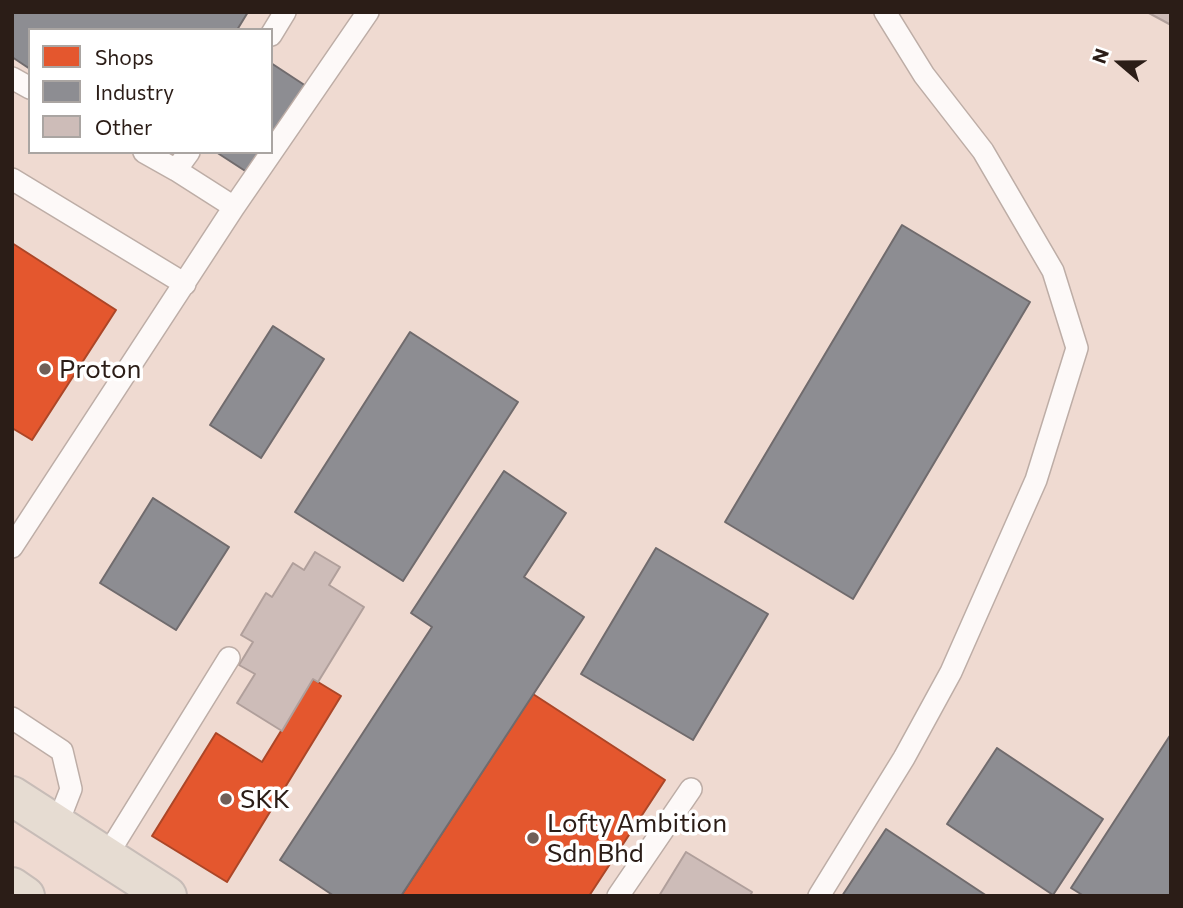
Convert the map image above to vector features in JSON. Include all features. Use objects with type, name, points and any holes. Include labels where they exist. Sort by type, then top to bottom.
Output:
[{"type":"highway","points":[[12,796],[167,896]]},
{"type":"highway","points":[[12,887],[25,896]]},
{"type":"lane","points":[[273,32],[285,12]]},
{"type":"lane","points":[[273,150],[368,12]]},
{"type":"lane","points":[[819,896],[904,758],[951,672],[1036,480],[1077,348],[1053,271],[983,152],[924,75],[885,12]]},
{"type":"lane","points":[[12,78],[28,87]]},
{"type":"lane","points":[[148,154],[234,207]]},
{"type":"lane","points":[[176,170],[187,154]]},
{"type":"lane","points":[[12,547],[270,154]]},
{"type":"lane","points":[[12,178],[185,284]]},
{"type":"lane","points":[[106,856],[229,658]]},
{"type":"lane","points":[[12,718],[62,751],[71,789],[57,825]]},
{"type":"lane","points":[[618,896],[691,789]]},
{"type":"building: Shops","name":"Proton","points":[[12,243],[116,310],[32,440],[12,428]]},
{"type":"building: Shops","name":"SKK","points":[[313,679],[341,696],[227,882],[152,836],[216,733],[262,762]]},
{"type":"building: Shops","name":"Lofty Ambition Sdn Bhd","points":[[533,694],[665,780],[589,896],[401,896]]},
{"type":"building: Industry","points":[[12,12],[248,12],[238,28],[28,28],[28,68],[12,57]]},
{"type":"building: Industry","points":[[273,64],[309,88],[273,144]]},
{"type":"building: Industry","points":[[219,154],[267,154],[253,176]]},
{"type":"building: Industry","points":[[902,225],[1030,302],[853,599],[725,522]]},
{"type":"building: Industry","points":[[273,326],[324,359],[261,458],[210,425]]},
{"type":"building: Industry","points":[[410,332],[518,402],[403,581],[295,512]]},
{"type":"building: Industry","points":[[504,471],[566,513],[524,577],[584,617],[401,896],[334,896],[280,860],[432,627],[411,613]]},
{"type":"building: Industry","points":[[153,498],[229,547],[176,630],[100,583]]},
{"type":"building: Industry","points":[[656,548],[768,614],[693,740],[581,674]]},
{"type":"building: Industry","points":[[1171,734],[1171,896],[1084,896],[1071,888]]},
{"type":"building: Industry","points":[[997,748],[1103,819],[1053,895],[947,824]]},
{"type":"building: Industry","points":[[886,829],[987,896],[842,896]]},
{"type":"building: Other","points":[[1147,12],[1171,12],[1171,25]]},
{"type":"building: Other","points":[[315,552],[340,567],[329,585],[364,607],[318,682],[313,679],[282,731],[237,703],[255,674],[239,665],[253,642],[241,635],[266,593],[272,597],[293,563],[304,570]]},
{"type":"building: Other","points":[[686,852],[752,892],[750,896],[659,896]]},
{"type":"place","name":"Proton","points":[[45,369]]},
{"type":"place","name":"SKK","points":[[226,799]]},
{"type":"place","name":"Lofty Ambition Sdn Bhd","points":[[533,838]]}]
